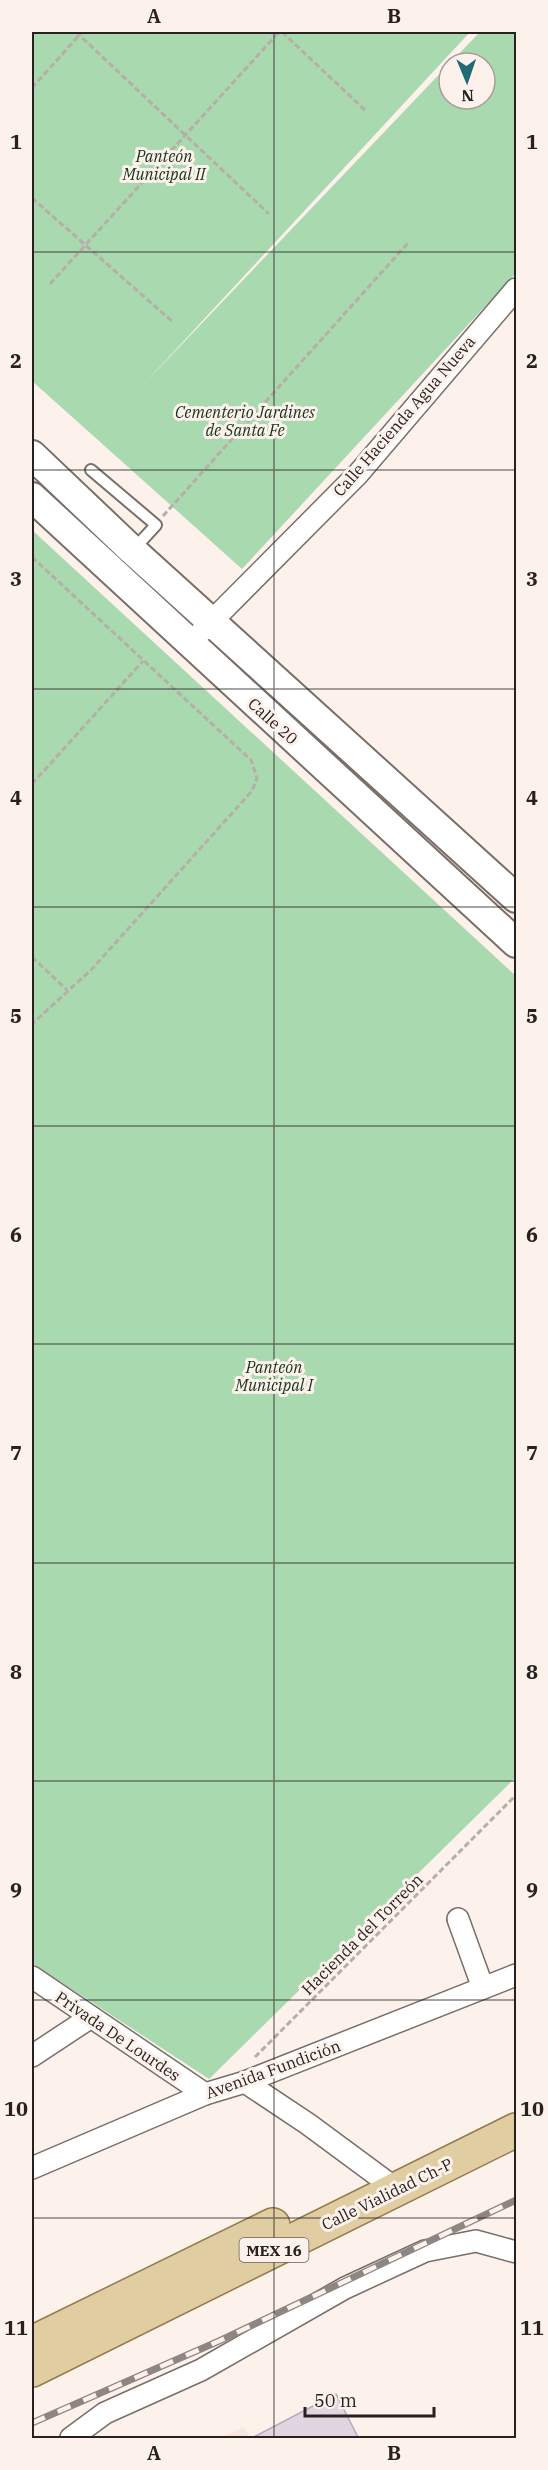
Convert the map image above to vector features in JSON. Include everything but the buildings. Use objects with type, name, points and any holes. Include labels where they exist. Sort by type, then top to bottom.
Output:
[{"type":"main road","name":"Calle 20","points":[[32,455],[132,550],[516,898]]},
{"type":"main road","points":[[38,503],[66,487]]},
{"type":"main road","name":"Calle 20","points":[[38,503],[189,645],[516,943]]},
{"type":"main road","points":[[408,844],[433,821]]},
{"type":"main road","name":"Calle Vialidad Ch-P","points":[[32,2370],[386,2182],[516,2105]]},
{"type":"main road","name":"Calle Vialidad Ch-P","points":[[32,2343],[386,2182],[516,2130]]},
{"type":"street","name":"Calle Hacienda Agua Nueva","points":[[189,645],[211,620],[358,474],[516,289]]},
{"type":"street","points":[[458,1919],[483,1988]]},
{"type":"street","name":"Avenida Fundición","points":[[32,2168],[205,2094],[247,2072],[516,1976]]},
{"type":"street","name":"Privada De Lourdes","points":[[32,1977],[205,2094]]},
{"type":"street","points":[[32,2056],[92,2017]]},
{"type":"street","points":[[247,2072],[386,2182]]},
{"type":"street","points":[[71,2439],[105,2413],[201,2370],[345,2288],[426,2251],[476,2241],[516,2252]]},
{"type":"lane","points":[[91,470],[156,525],[132,550]]},
{"type":"path","points":[[32,88],[79,32],[270,214]]},
{"type":"path","points":[[50,284],[281,32],[367,112]]},
{"type":"path","points":[[32,198],[174,323]]},
{"type":"path","points":[[156,525],[408,243]]},
{"type":"path","points":[[32,557],[251,760],[257,778],[252,791],[91,970],[32,1024]]},
{"type":"path","points":[[32,783],[143,661]]},
{"type":"path","points":[[32,957],[67,990]]},
{"type":"path","name":"Hacienda del Torreón","points":[[247,2072],[516,1795]]},
{"type":"shaded area","points":[[244,2427],[250,2438],[220,2438]]},
{"type":"green space","points":[[32,32],[470,32],[452,51],[437,51],[437,68],[143,385],[437,77],[437,111],[497,111],[497,51],[462,51],[480,32],[516,32],[516,273],[242,569],[32,381]]},
{"type":"green space","name":"Panteón Municipal I","points":[[32,530],[516,976],[516,1777],[209,2079],[32,1963]]},
{"type":"railway","points":[[32,2423],[219,2341],[516,2200]]},
{"type":"park label","name":"Panteón Municipal II","points":[[164,165]]},
{"type":"park label","name":"Cementerio Jardines de Santa Fe","points":[[245,421]]}]
